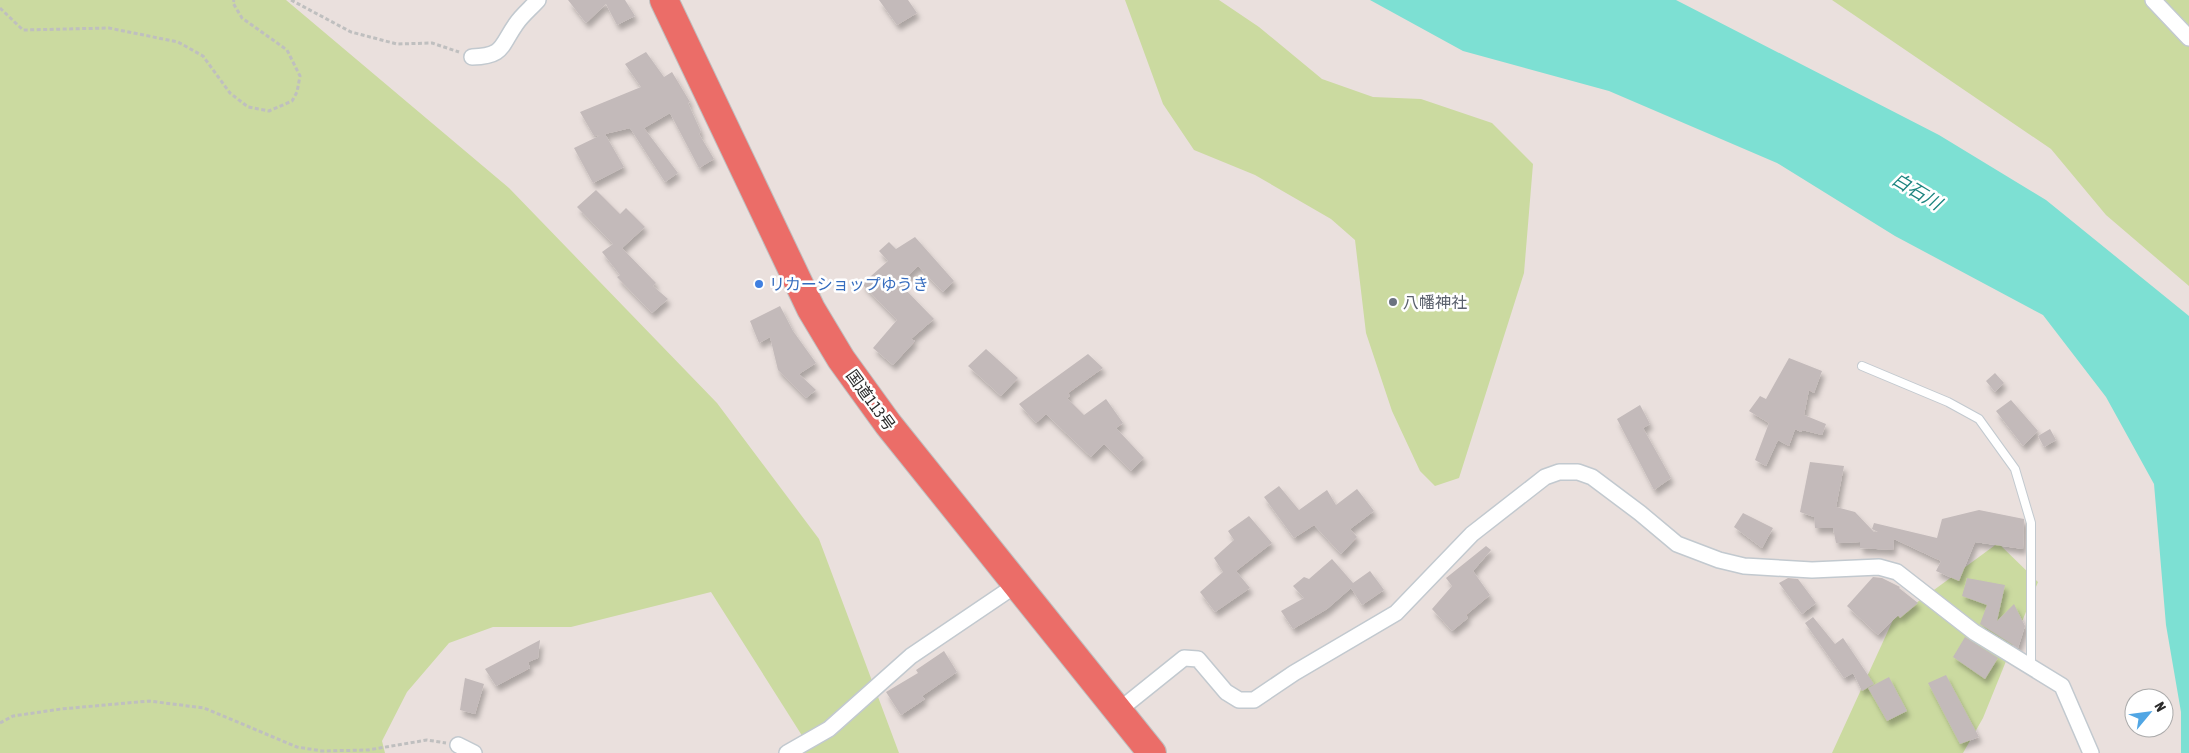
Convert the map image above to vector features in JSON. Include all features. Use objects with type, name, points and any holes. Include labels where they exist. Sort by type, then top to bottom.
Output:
[{"type":"highway","name":"国道113号","points":[[662,1],[810,309],[841,359],[888,424],[1152,753]]},
{"type":"street","points":[[472,57],[488,56],[500,50],[517,23],[538,0]]},
{"type":"street","points":[[2153,0],[2189,38]]},
{"type":"street","points":[[1118,711],[1184,658],[1198,659],[1226,692],[1239,700],[1254,700],[1294,673],[1396,613],[1472,534],[1545,477],[1559,472],[1578,472],[1592,477],[1677,544],[1719,560],[1744,566],[1812,570],[1879,566],[1897,572],[1974,632],[2062,686],[2091,753]]},
{"type":"street","points":[[787,753],[829,729],[910,656],[1016,585]]},
{"type":"street","points":[[458,745],[474,753]]},
{"type":"lane","points":[[1862,366],[1948,402],[1979,419],[2015,469],[2031,523],[2031,667]]},
{"type":"path","points":[[0,8],[23,30],[109,28],[178,42],[203,56],[230,93],[248,107],[269,111],[292,101],[297,92],[300,76],[288,50],[242,18],[233,3],[234,0]]},
{"type":"path","points":[[291,0],[351,32],[397,44],[432,43],[472,57]]},
{"type":"path","points":[[0,723],[12,716],[60,709],[149,701],[204,708],[297,747],[322,751],[368,750],[427,740],[458,745]]},
{"type":"green space","points":[[0,0],[286,0],[509,188],[717,403],[819,539],[899,753],[804,753],[801,734],[711,592],[571,627],[493,627],[449,643],[407,692],[382,741],[385,753],[0,753]]},
{"type":"green space","points":[[1125,0],[1219,0],[1259,27],[1322,79],[1373,97],[1421,99],[1492,123],[1533,164],[1524,273],[1459,478],[1435,486],[1420,471],[1392,411],[1366,333],[1355,240],[1331,219],[1255,175],[1194,150],[1163,104]]},
{"type":"green space","points":[[1832,0],[2189,0],[2189,286],[2106,215],[2051,149]]},
{"type":"green space","points":[[1998,543],[2038,582],[1983,718],[1963,753],[1832,753],[1893,620]]},
{"type":"water","name":"白石川","points":[[1370,0],[1676,0],[1939,135],[2046,200],[2189,316],[2189,753],[2181,753],[2181,712],[2166,625],[2154,484],[2106,397],[2043,315],[1895,236],[1777,163],[1609,91],[1463,51]]},
{"type":"building","points":[[568,0],[625,0],[635,16],[617,25],[606,4],[586,23]]},
{"type":"building","points":[[879,0],[908,0],[917,13],[897,25]]},
{"type":"building","points":[[646,52],[664,77],[672,72],[690,102],[688,103],[701,132],[699,134],[714,159],[699,168],[670,113],[644,128],[678,173],[665,182],[630,128],[605,134],[624,167],[593,183],[574,148],[601,135],[594,136],[580,112],[641,87],[625,64]]},
{"type":"building","points":[[596,190],[620,214],[626,208],[645,227],[622,248],[656,283],[653,286],[668,299],[652,313],[617,277],[620,275],[602,252],[613,244],[577,207]]},
{"type":"building","points":[[915,237],[954,281],[943,292],[918,266],[900,284],[934,319],[911,339],[915,341],[893,365],[873,348],[897,320],[862,284],[888,261],[879,251],[889,242],[896,249]]},
{"type":"building","points":[[780,306],[793,331],[816,363],[799,374],[816,390],[806,398],[778,370],[770,337],[759,343],[750,321]]},
{"type":"building","points":[[986,349],[1018,378],[1001,396],[968,366]]},
{"type":"building","points":[[1088,354],[1103,368],[1068,393],[1070,396],[1067,398],[1084,415],[1106,399],[1123,423],[1116,428],[1144,458],[1131,471],[1104,444],[1091,457],[1046,414],[1036,423],[1019,404]]},
{"type":"building","points":[[1789,358],[1822,371],[1814,393],[1809,390],[1804,415],[1826,424],[1822,435],[1802,430],[1801,432],[1795,429],[1789,446],[1778,440],[1766,466],[1755,460],[1769,423],[1749,411],[1760,396],[1766,399]]},
{"type":"building","points":[[1995,373],[2004,383],[1995,392],[1986,381]]},
{"type":"building","points":[[2011,400],[2038,431],[2023,446],[1996,411]]},
{"type":"building","points":[[1640,405],[1650,424],[1643,428],[1671,478],[1654,490],[1617,419]]},
{"type":"building","points":[[2050,429],[2056,440],[2044,447],[2038,436]]},
{"type":"building","points":[[1810,462],[1844,466],[1836,507],[1855,512],[1874,532],[1878,532],[1872,529],[1874,523],[1937,538],[1942,519],[1979,510],[2024,519],[2023,549],[1975,542],[1959,581],[1936,571],[1941,561],[1894,539],[1893,550],[1860,548],[1860,542],[1836,543],[1833,528],[1815,528],[1814,517],[1800,512]]},
{"type":"building","points":[[1279,486],[1299,510],[1327,490],[1336,505],[1357,489],[1374,511],[1350,529],[1357,537],[1341,554],[1314,525],[1294,538],[1264,497]]},
{"type":"building","points":[[1743,513],[1773,528],[1762,548],[1734,527]]},
{"type":"building","points":[[1249,516],[1272,543],[1236,571],[1250,588],[1215,612],[1200,592],[1223,572],[1214,558],[1234,540],[1228,531]]},
{"type":"building","points":[[1486,546],[1491,550],[1473,571],[1490,595],[1466,615],[1468,618],[1452,631],[1432,609],[1452,586],[1446,578]]},
{"type":"building","points":[[1332,559],[1353,583],[1370,571],[1384,590],[1362,605],[1351,588],[1327,609],[1293,629],[1281,611],[1304,598],[1293,586],[1304,577],[1309,579]]},
{"type":"building","points":[[1873,577],[1882,578],[1900,587],[1918,603],[1900,618],[1898,615],[1878,635],[1847,606]]},
{"type":"building","points":[[1788,578],[1798,579],[1816,603],[1802,614],[1779,583]]},
{"type":"building","points":[[1967,578],[2005,585],[1997,621],[2014,604],[2025,626],[2018,648],[1980,624],[1987,605],[1962,596]]},
{"type":"building","points":[[1813,617],[1835,644],[1843,638],[1874,684],[1862,691],[1853,673],[1844,678],[1805,623]]},
{"type":"building","points":[[1965,637],[1998,658],[1985,679],[1953,657]]},
{"type":"building","points":[[540,640],[538,658],[528,662],[530,668],[496,686],[485,669]]},
{"type":"building","points":[[944,651],[957,672],[922,696],[925,699],[901,715],[886,692],[918,673],[916,670]]},
{"type":"building","points":[[1946,675],[1979,737],[1960,744],[1928,683]]},
{"type":"building","points":[[1889,677],[1907,711],[1887,721],[1868,688]]},
{"type":"building","points":[[465,678],[484,684],[475,714],[460,710]]},
{"type":"place","name":"リカーショップゆうき","points":[[759,284]]},
{"type":"place","name":"八幡神社","points":[[1393,302]]}]
